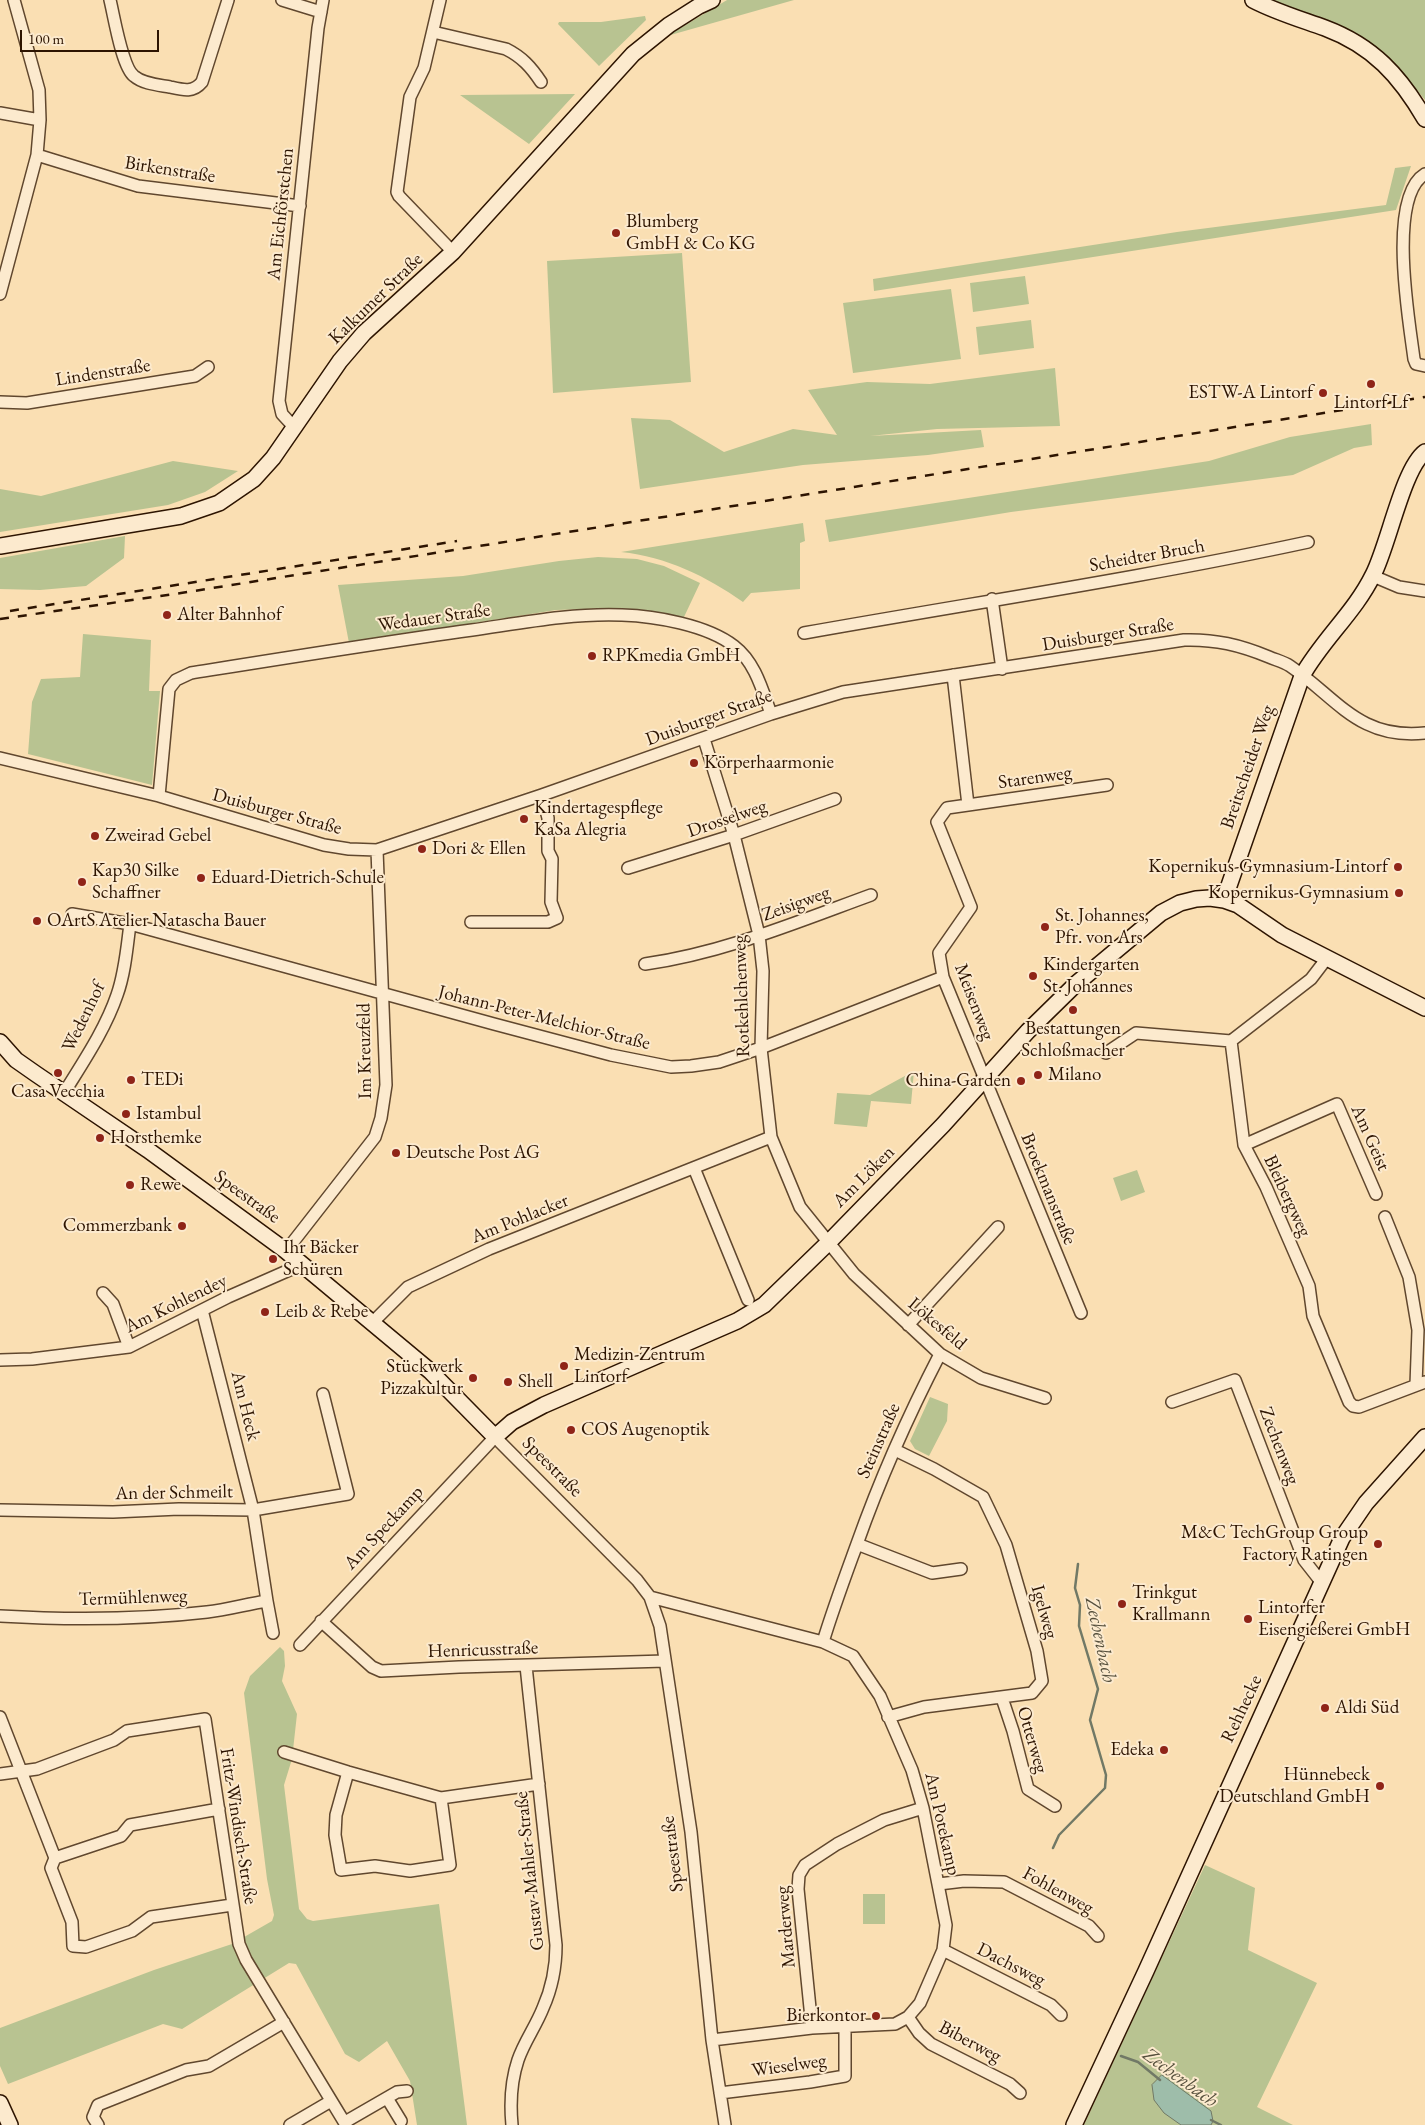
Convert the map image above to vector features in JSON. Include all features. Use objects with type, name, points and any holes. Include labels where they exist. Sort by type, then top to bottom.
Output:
[{"type":"street","points":[[0,294],[37,155],[40,120],[39,90],[14,0]]},
{"type":"street","points":[[110,0],[127,68],[133,76],[140,80],[186,91],[195,89],[202,82],[228,0]]},
{"type":"street","points":[[282,0],[322,6]]},
{"type":"street","points":[[440,0],[424,68],[410,97],[397,192],[453,252]]},
{"type":"street","name":"Kalkumer Straße","points":[[0,546],[181,516],[219,503],[254,479],[273,458],[340,361],[364,333],[453,252],[632,54],[669,24],[712,0]]},
{"type":"street","points":[[1253,0],[1327,29],[1369,53],[1399,79],[1425,119]]},
{"type":"street","name":"Am Eichförstchen","points":[[294,427],[282,414],[279,401],[322,6]]},
{"type":"street","points":[[433,32],[506,49],[516,54],[532,67],[540,82]]},
{"type":"street","points":[[0,113],[40,120]]},
{"type":"street","name":"Birkenstraße","points":[[37,155],[138,186],[300,206]]},
{"type":"street","points":[[1422,366],[1414,359],[1404,284],[1404,222],[1411,190],[1420,177],[1425,174]]},
{"type":"street","name":"Lindenstraße","points":[[0,402],[27,403],[196,376],[208,366]]},
{"type":"street","name":"Breitscheider Weg","points":[[1224,900],[1302,676],[1313,656],[1373,576],[1415,463],[1425,452]]},
{"type":"street","name":"Scheidter Bruch","points":[[804,633],[992,599],[1106,582],[1308,542]]},
{"type":"street","points":[[1373,576],[1399,587],[1425,591]]},
{"type":"street","points":[[992,599],[1002,669]]},
{"type":"street","name":"Wedauer Straße","points":[[159,796],[168,689],[176,680],[191,673],[574,616],[624,615],[660,619],[694,627],[726,641],[747,658],[757,677],[771,714]]},
{"type":"street","name":"Duisburger Straße","points":[[0,758],[159,796],[324,845],[349,849],[377,850],[542,795],[771,714],[843,692],[1184,640],[1228,642],[1253,650],[1288,665],[1350,716],[1370,727],[1405,734],[1425,733]]},
{"type":"street","points":[[953,675],[968,805]]},
{"type":"street","name":"Rotkehlchenweg","points":[[704,739],[734,835],[759,935],[763,971],[761,1048],[771,1137],[800,1206],[828,1243]]},
{"type":"street","name":"Starenweg","points":[[968,805],[1108,785]]},
{"type":"street","points":[[471,922],[548,922],[557,918],[551,902],[552,859],[548,851],[548,818],[542,795]]},
{"type":"street","name":"Drosselweg","points":[[628,868],[734,835],[836,799]]},
{"type":"street","name":"Meisenweg","points":[[968,805],[947,808],[937,822],[971,907],[939,953],[944,976],[984,1078]]},
{"type":"street","name":"Im Kreuzfeld","points":[[286,1251],[375,1137],[382,1113],[386,1085],[377,850]]},
{"type":"street","name":"Zeisigweg","points":[[645,964],[680,959],[759,935],[871,895]]},
{"type":"street","name":"Am Löken","points":[[495,1437],[512,1422],[544,1405],[754,1313],[828,1243],[1077,983],[1162,913],[1180,903],[1196,899],[1224,900]]},
{"type":"street","points":[[1224,900],[1238,905],[1282,935],[1425,1008]]},
{"type":"street","name":"Johann-Peter-Melchior-Straße","points":[[72,914],[130,924],[382,994],[602,1052],[671,1067],[719,1062],[761,1048],[944,976]]},
{"type":"street","name":"Wedenhof","points":[[64,1093],[98,1036],[117,995],[124,968],[130,924]]},
{"type":"street","points":[[1106,1053],[1136,1033],[1230,1041],[1311,979],[1327,958]]},
{"type":"street","name":"Bleibergweg","points":[[1230,1041],[1244,1145],[1266,1187],[1309,1286],[1313,1316],[1349,1402],[1353,1406],[1359,1407],[1421,1383]]},
{"type":"street","name":"Speestraße","points":[[0,1042],[16,1060],[148,1150],[286,1251],[373,1322],[430,1371],[636,1580],[650,1597],[660,1626],[691,1832],[712,2040],[725,2125]]},
{"type":"street","name":"Broekmanstraße","points":[[984,1078],[1081,1313]]},
{"type":"street","name":"Am Geist","points":[[1244,1145],[1337,1104],[1376,1194]]},
{"type":"street","name":"Am Pohlacker","points":[[373,1322],[408,1287],[489,1249],[771,1137]]},
{"type":"street","points":[[694,1168],[748,1300]]},
{"type":"street","points":[[1385,1217],[1409,1277],[1418,1330],[1421,1383]]},
{"type":"street","points":[[908,1324],[998,1227]]},
{"type":"street","name":"Lökesfeld","points":[[828,1243],[854,1274],[940,1354],[982,1378],[1045,1398]]},
{"type":"street","name":"Am Kohlendey","points":[[0,1360],[40,1358],[129,1347],[202,1310],[303,1264]]},
{"type":"street","points":[[103,1293],[113,1304],[129,1347]]},
{"type":"street","name":"Am Heck","points":[[202,1310],[253,1510]]},
{"type":"street","name":"Steinstraße","points":[[823,1642],[833,1608],[869,1509],[912,1409],[940,1354]]},
{"type":"street","name":"Zechenweg","points":[[1172,1402],[1235,1380],[1304,1560],[1322,1583]]},
{"type":"street","name":"An der Schmeilt","points":[[0,1510],[113,1512],[179,1509],[253,1510],[348,1494],[323,1394]]},
{"type":"street","name":"Rehhecke","points":[[1074,2125],[1146,1971],[1342,1538],[1366,1502],[1425,1436]]},
{"type":"street","name":"Am Speckamp","points":[[300,1645],[495,1437]]},
{"type":"street","name":"Igelweg","points":[[888,1717],[924,1706],[1032,1693],[1042,1681],[1037,1651],[1006,1545],[983,1497],[934,1469],[895,1450]]},
{"type":"street","points":[[253,1510],[273,1633]]},
{"type":"street","points":[[857,1544],[932,1573],[961,1569]]},
{"type":"street","name":"Am Potekamp","points":[[650,1597],[823,1642],[853,1656],[880,1696],[912,1770],[939,1884],[946,1925],[943,1950],[920,2003],[908,2017]]},
{"type":"street","name":"Termühlenweg","points":[[0,1616],[102,1619],[145,1617],[208,1612],[267,1601]]},
{"type":"street","name":"Henricusstraße","points":[[321,1621],[372,1667],[382,1671],[664,1661]]},
{"type":"street","name":"Gustav-Mahler-Straße","points":[[512,2125],[512,2084],[518,2060],[543,2008],[552,1985],[556,1964],[556,1945],[526,1666]]},
{"type":"street","name":"Otterweg","points":[[1002,1698],[1013,1731],[1028,1789],[1055,1806]]},
{"type":"street","points":[[0,1717],[55,1858],[51,1868],[72,1922],[73,1946],[86,1947],[132,1931],[151,1917],[232,1905]]},
{"type":"street","name":"Fritz-Windisch-Straße","points":[[0,1774],[37,1769],[114,1740],[127,1731],[205,1719],[232,1905],[239,1944],[246,1960],[345,2124],[397,2092],[407,2091]]},
{"type":"street","points":[[284,1752],[441,1798],[539,1784]]},
{"type":"street","points":[[348,1772],[336,1815],[336,1835],[341,1870],[375,1866],[410,1871],[450,1866],[441,1798]]},
{"type":"street","name":"Marderweg","points":[[812,2028],[798,1889],[799,1875],[805,1865],[837,1844],[884,1820],[922,1808]]},
{"type":"street","points":[[55,1858],[121,1836],[130,1825],[219,1809]]},
{"type":"street","name":"Fohlenweg","points":[[939,1884],[964,1881],[1004,1882],[1088,1926],[1098,1936]]},
{"type":"street","name":"Dachsweg","points":[[943,1950],[1051,2005],[1061,2015]]},
{"type":"street","points":[[712,2040],[812,2028],[895,2024],[908,2017]]},
{"type":"street","name":"Biberweg","points":[[908,2017],[919,2034],[931,2044],[1010,2084],[1020,2093]]},
{"type":"street","points":[[98,2125],[93,2117],[98,2105],[186,2070],[210,2066],[284,2022]]},
{"type":"street","name":"Wieselweg","points":[[720,2094],[845,2076],[845,2027]]},
{"type":"street","points":[[387,2098],[401,2121]]},
{"type":"street","points":[[290,2125],[331,2101]]},
{"type":"street","points":[[0,2103],[10,2125]]},
{"type":"green space","points":[[727,0],[794,0],[667,36]]},
{"type":"green space","points":[[1264,0],[1425,0],[1425,100],[1397,69]]},
{"type":"green space","points":[[645,16],[646,20],[599,66],[558,24],[559,22],[601,22]]},
{"type":"green space","points":[[575,94],[529,144],[460,95]]},
{"type":"green space","points":[[1411,166],[1396,210],[874,291],[873,279],[1177,232],[1386,205],[1395,168]]},
{"type":"green space","points":[[682,253],[691,382],[553,393],[547,261]]},
{"type":"green space","points":[[1025,276],[1029,304],[973,312],[970,283]]},
{"type":"green space","points":[[951,289],[961,359],[853,373],[843,303]]},
{"type":"green space","points":[[1031,320],[1034,348],[979,355],[976,327]]},
{"type":"green space","points":[[1055,368],[1060,426],[937,429],[870,436],[981,430],[984,447],[928,455],[803,465],[640,489],[631,418],[670,420],[724,452],[793,429],[837,435],[808,390],[867,382],[930,384]]},
{"type":"green space","points":[[1371,424],[1372,445],[1354,448],[1293,475],[1011,512],[829,542],[825,520],[1209,461],[1290,437]]},
{"type":"green space","points":[[173,461],[238,471],[205,492],[168,505],[0,532],[0,489],[41,496]]},
{"type":"green space","points":[[803,523],[805,541],[800,543],[800,589],[751,593],[743,602],[715,584],[685,569],[654,558],[621,552]]},
{"type":"green space","points":[[125,536],[124,558],[86,586],[40,590],[0,589],[0,558]]},
{"type":"green space","points":[[598,557],[637,559],[664,566],[700,583],[684,617],[617,608],[556,610],[349,643],[338,585],[463,576]]},
{"type":"green space","points":[[83,634],[151,640],[149,691],[160,691],[152,785],[28,754],[32,702],[41,679],[80,677]]},
{"type":"green space","points":[[914,1071],[911,1104],[871,1101],[867,1127],[834,1124],[837,1093],[870,1095]]},
{"type":"green space","points":[[1137,1170],[1145,1192],[1121,1201],[1113,1178]]},
{"type":"green space","points":[[930,1397],[948,1404],[947,1421],[929,1456],[915,1449],[910,1441]]},
{"type":"green space","points":[[280,1647],[284,1651],[285,1666],[282,1681],[297,1714],[292,1759],[284,1785],[299,1909],[307,1919],[313,1921],[439,1904],[467,2125],[417,2125],[410,2081],[387,2041],[359,2062],[345,2054],[296,1964],[289,1963],[182,2029],[163,2024],[8,2084],[0,2066],[0,2028],[154,1970],[232,1944],[272,1921],[274,1915],[267,1879],[244,1693],[250,1676]]},
{"type":"green space","points":[[1205,1865],[1255,1888],[1248,1950],[1317,1983],[1257,2107],[1293,2125],[1084,2125]]},
{"type":"green space","points":[[863,1894],[885,1894],[885,1924],[863,1924]]},
{"type":"shaded area","points":[[1162,2075],[1211,2111],[1213,2121],[1211,2125],[1181,2125],[1164,2113],[1154,2100],[1152,2085]]},
{"type":"waterway","name":"Zechenbach","points":[[1053,1848],[1059,1835],[1105,1788],[1106,1775],[1090,1720],[1098,1689],[1079,1626],[1080,1605],[1075,1588],[1078,1564]]},
{"type":"waterway","name":"Zechenbach","points":[[1121,2056],[1138,2062],[1160,2080]]},
{"type":"waterway","name":"Zechenbach","points":[[1211,2120],[1221,2125]]},
{"type":"railway","points":[[0,619],[181,593],[1425,397]]},
{"type":"railway","points":[[10,611],[457,541]]},
{"type":"place","name":"Blumberg GmbH & Co KG","points":[[616,233]]},
{"type":"place","name":"Lintorf Lf","points":[[1371,384]]},
{"type":"place","name":"ESTW-A Lintorf","points":[[1323,393]]},
{"type":"place","name":"Alter Bahnhof","points":[[167,615]]},
{"type":"place","name":"RPKmedia GmbH","points":[[592,656]]},
{"type":"place","name":"Körperhaarmonie","points":[[694,763]]},
{"type":"place","name":"Kindertagespflege KaSa Alegria","points":[[524,819]]},
{"type":"place","name":"Zweirad Gebel","points":[[95,836]]},
{"type":"place","name":"Dori & Ellen","points":[[422,849]]},
{"type":"place","name":"Kopernikus-Gymnasium-Lintorf","points":[[1398,867]]},
{"type":"place","name":"Eduard-Dietrich-Schule","points":[[201,878]]},
{"type":"place","name":"Kap30 Silke Schaffner","points":[[82,882]]},
{"type":"place","name":"Kopernikus-Gymnasium","points":[[1399,893]]},
{"type":"place","name":"OArtS Atelier Natascha Bauer","points":[[37,921]]},
{"type":"place","name":"St. Johannes, Pfr. von Ars","points":[[1045,927]]},
{"type":"place","name":"Kindergarten St. Johannes","points":[[1033,976]]},
{"type":"place","name":"Bestattungen Schloßmacher","points":[[1073,1010]]},
{"type":"place","name":"Casa Vecchia","points":[[58,1073]]},
{"type":"place","name":"Milano","points":[[1038,1075]]},
{"type":"place","name":"TEDi","points":[[131,1080]]},
{"type":"place","name":"China-Garden","points":[[1021,1081]]},
{"type":"place","name":"Istambul","points":[[126,1114]]},
{"type":"place","name":"Horsthemke","points":[[100,1138]]},
{"type":"place","name":"Deutsche Post AG","points":[[396,1153]]},
{"type":"place","name":"Rewe","points":[[130,1185]]},
{"type":"place","name":"Commerzbank","points":[[182,1226]]},
{"type":"place","name":"Ihr Bäcker Schüren","points":[[273,1259]]},
{"type":"place","name":"Leib & Rebe","points":[[265,1312]]},
{"type":"place","name":"Medizin-Zentrum Lintorf","points":[[564,1366]]},
{"type":"place","name":"Stückwerk Pizzakultur","points":[[473,1378]]},
{"type":"place","name":"Shell","points":[[508,1382]]},
{"type":"place","name":"COS Augenoptik","points":[[571,1430]]},
{"type":"place","name":"M&C TechGroup Group Factory Ratingen","points":[[1378,1544]]},
{"type":"place","name":"Trinkgut Krallmann","points":[[1122,1604]]},
{"type":"place","name":"Lintorfer Eisengießerei GmbH","points":[[1248,1619]]},
{"type":"place","name":"Aldi Süd","points":[[1325,1708]]},
{"type":"place","name":"Edeka","points":[[1164,1750]]},
{"type":"place","name":"Hünnebeck Deutschland GmbH","points":[[1380,1786]]},
{"type":"place","name":"Bierkontor","points":[[876,2016]]}]
